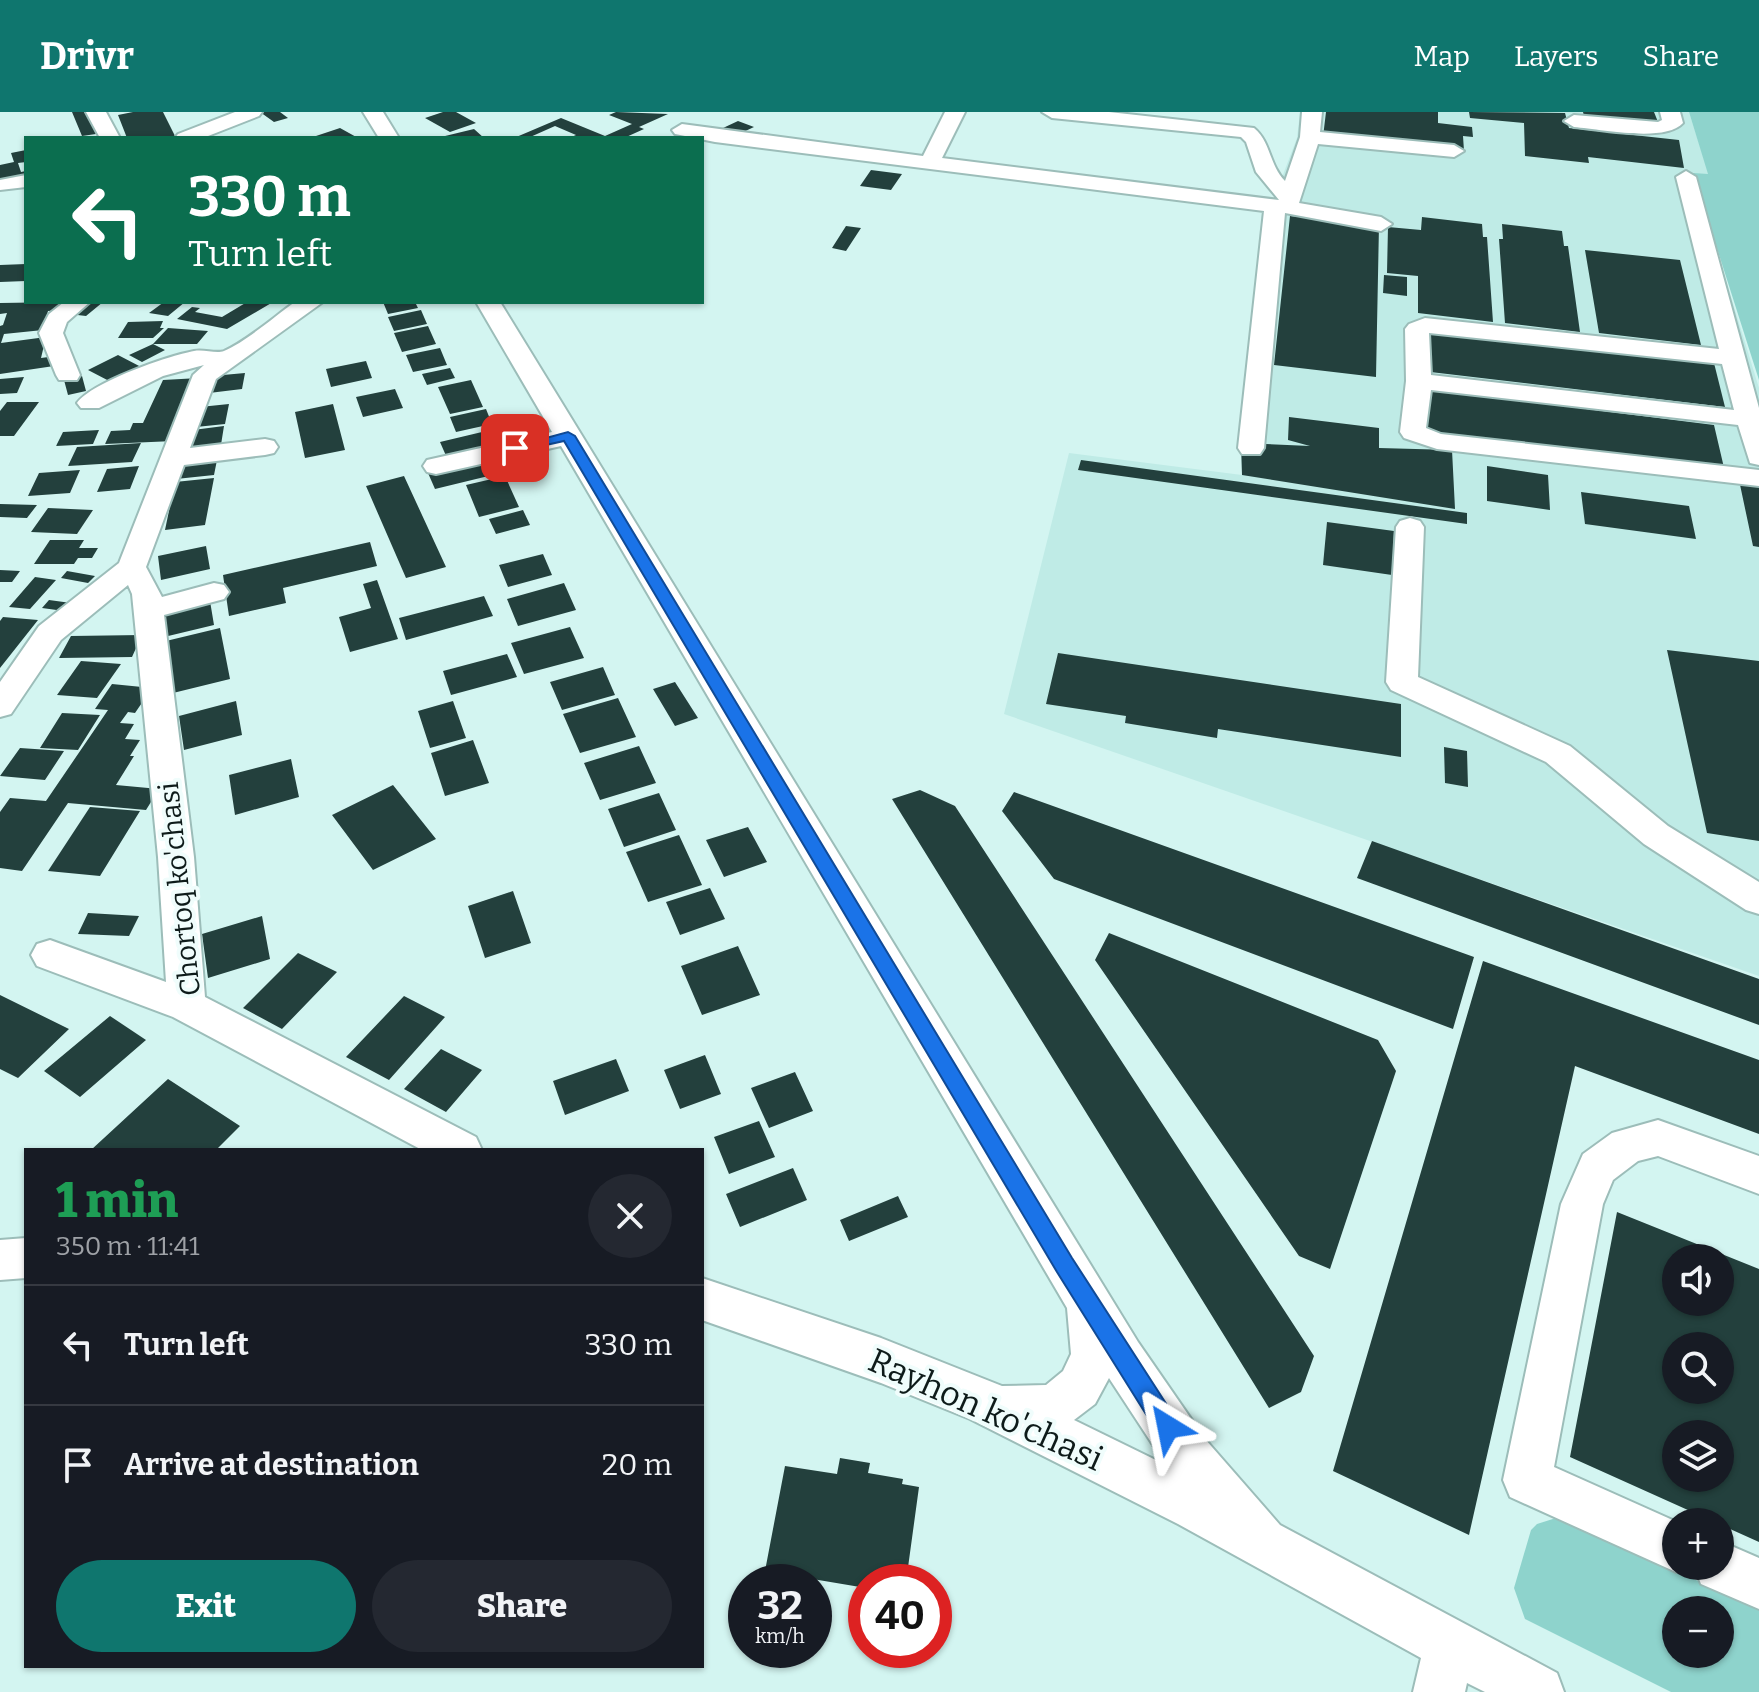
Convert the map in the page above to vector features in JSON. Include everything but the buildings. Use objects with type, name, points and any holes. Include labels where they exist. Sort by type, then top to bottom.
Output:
[{"type":"street","points":[[96,112],[109,136]]},
{"type":"street","points":[[190,136],[252,112]]},
{"type":"street","points":[[373,112],[388,136]]},
{"type":"street","points":[[929,163],[955,112]]},
{"type":"street","points":[[1052,112],[1247,132],[1256,140],[1257,154],[1284,202]]},
{"type":"street","points":[[1251,448],[1284,202],[1310,137],[1312,112]]},
{"type":"street","points":[[1574,121],[1660,128],[1673,123],[1670,112]]},
{"type":"street","points":[[674,134],[706,118]]},
{"type":"street","points":[[704,137],[1284,202],[1381,224]]},
{"type":"street","points":[[1310,137],[1454,151]]},
{"type":"street","points":[[1686,177],[1759,457]]},
{"type":"street","points":[[68,375],[51,333],[57,319],[76,304]]},
{"type":"street","points":[[0,706],[50,633],[132,567],[205,375],[308,304]]},
{"type":"street","points":[[489,304],[1080,1290],[1188,1456],[1261,1539]]},
{"type":"street","points":[[1733,358],[1425,325],[1417,329],[1419,381],[1413,432],[1423,438],[1759,478]]},
{"type":"street","points":[[90,403],[149,373],[177,363],[197,357],[226,360]]},
{"type":"street","points":[[1419,381],[1749,419]]},
{"type":"street","points":[[436,466],[568,436]]},
{"type":"street","points":[[173,458],[265,447]]},
{"type":"street","points":[[1410,527],[1402,682],[1558,754],[1656,835],[1759,900]]},
{"type":"street","name":"Chortoq ko'chasi","points":[[132,567],[147,594],[176,857],[187,1006],[457,1148]]},
{"type":"street","points":[[149,610],[214,592]]},
{"type":"street","points":[[50,955],[187,1006]]},
{"type":"street","points":[[1662,1541],[1527,1480],[1582,1204],[1598,1167],[1627,1146],[1658,1138],[1759,1175]]},
{"type":"street","points":[[0,1260],[24,1258]]},
{"type":"street","points":[[985,1402],[1016,1410],[1040,1411],[1064,1402],[1081,1386],[1091,1368],[1094,1342],[1080,1290]]},
{"type":"street","name":"Rayhon ko'chasi","points":[[704,1300],[827,1341],[985,1402],[1261,1539],[1444,1669],[1538,1692]]},
{"type":"street","points":[[1734,1573],[1759,1584]]},
{"type":"shaded area","points":[[1300,112],[1689,112],[1709,175],[1693,174],[1759,388],[1759,976],[1004,714],[1069,453],[1242,475],[1241,443],[1268,214],[1297,138]]},
{"type":"shaded area","points":[[1689,112],[1759,112],[1759,380],[1693,173],[1708,174]]},
{"type":"shaded area","points":[[1556,1518],[1662,1565],[1662,1580],[1696,1580],[1732,1596],[1662,1596],[1662,1668],[1734,1668],[1734,1597],[1759,1608],[1759,1692],[1671,1692],[1525,1619],[1514,1588],[1531,1530],[1537,1524]]},
{"type":"route","points":[[515,448],[568,436],[1065,1265],[1168,1427]]}]
